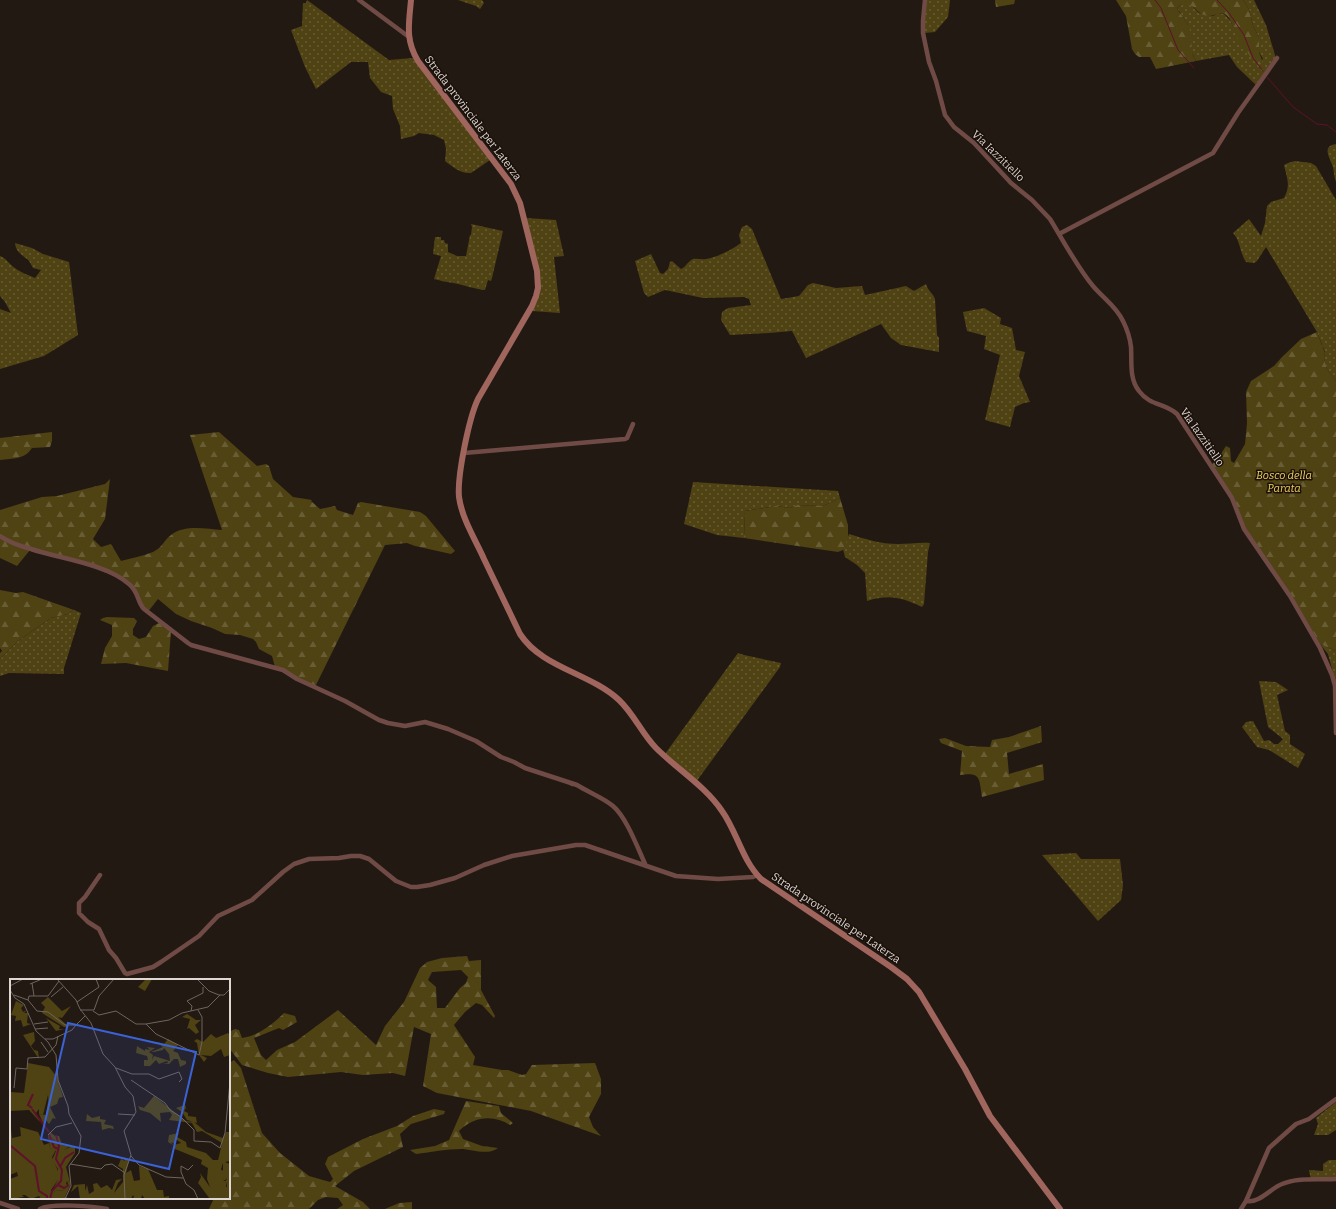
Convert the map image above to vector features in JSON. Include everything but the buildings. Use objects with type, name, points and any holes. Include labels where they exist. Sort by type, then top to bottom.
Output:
[{"type":"main road","name":"Strada provinciale per Laterza","points":[[411,0],[408,28],[413,52],[418,61],[513,188],[520,203],[537,271],[538,279],[536,296],[523,322],[476,404],[464,453],[459,486],[460,501],[463,513],[520,634],[532,649],[544,657],[604,688],[620,701],[654,746],[720,808],[726,817],[746,859],[758,875],[775,889],[911,982],[925,1002],[965,1069],[990,1116],[1008,1142],[1060,1209]]},
{"type":"street","points":[[359,0],[409,37]]},
{"type":"street","name":"Via Iazzitiello","points":[[925,0],[923,33],[929,62],[936,81],[945,115],[954,127],[984,153],[1010,183],[1032,200],[1043,211],[1050,219],[1087,278],[1100,295],[1116,308],[1123,320],[1130,338],[1132,374],[1137,390],[1149,401],[1172,409],[1177,414],[1232,498],[1244,529],[1290,596],[1320,648],[1332,674],[1336,733]]},
{"type":"street","points":[[1059,234],[1213,153],[1238,113],[1277,58]]},
{"type":"street","points":[[464,453],[625,439],[627,438],[633,424]]},
{"type":"street","points":[[0,536],[25,548],[97,568],[120,578],[130,584],[135,590],[144,609],[188,643],[261,665],[283,670],[297,679],[345,701],[384,722],[401,726],[425,722],[448,729],[476,741],[501,758],[572,784],[606,801],[615,808],[624,820],[646,866]]},
{"type":"street","points":[[100,875],[85,897],[78,903],[79,913],[88,922],[99,929],[109,950],[127,974],[153,967],[161,962],[199,936],[218,916],[252,900],[287,868],[309,859],[351,856],[365,857],[396,881],[412,887],[430,885],[455,878],[484,865],[512,856],[576,845],[590,846],[671,875],[687,878],[733,878],[753,877],[758,875]]},
{"type":"street","points":[[1241,1209],[1246,1201],[1269,1148],[1296,1124],[1309,1119],[1336,1099]]},
{"type":"street","points":[[1246,1201],[1249,1202],[1259,1198],[1281,1184],[1291,1181],[1336,1179]]},
{"type":"street","points":[[0,1203],[18,1209]]},
{"type":"street","points":[[40,1209],[46,1206],[92,1207],[107,1209]]},
{"type":"green space","points":[[307,0],[389,60],[413,58],[490,160],[471,173],[467,173],[457,170],[445,161],[446,149],[444,140],[434,135],[419,133],[414,136],[401,139],[400,126],[393,109],[392,96],[381,92],[370,78],[368,62],[351,62],[316,89],[305,67],[291,30],[302,26],[303,3],[306,3]]},
{"type":"green space","points":[[458,0],[482,0],[484,3],[480,9],[476,6]]},
{"type":"green space","points":[[927,0],[950,0],[948,17],[935,32],[925,33],[925,19]]},
{"type":"green space","points":[[995,0],[1015,0],[1014,4],[996,7]]},
{"type":"green space","points":[[1116,0],[1243,0],[1249,9],[1253,26],[1259,37],[1259,52],[1263,63],[1257,64],[1253,60],[1236,36],[1228,16],[1220,13],[1207,16],[1190,5],[1182,4],[1177,8],[1189,27],[1192,49],[1196,61],[1156,69],[1150,57],[1139,57],[1132,49],[1126,16]]},
{"type":"green space","points":[[1243,0],[1254,0],[1266,25],[1275,55],[1275,59],[1256,85],[1237,67],[1229,55],[1196,61],[1191,50],[1188,25],[1177,8],[1182,4],[1190,4],[1199,13],[1213,16],[1218,13],[1224,14],[1230,20],[1243,45],[1257,63],[1263,59],[1259,52],[1259,37],[1253,26],[1249,9]]},
{"type":"green space","points":[[1336,144],[1336,182],[1328,150],[1331,145]]},
{"type":"green space","points":[[1295,161],[1311,163],[1316,166],[1336,200],[1336,381],[1327,369],[1324,358],[1325,352],[1317,332],[1266,247],[1257,261],[1254,263],[1246,262],[1233,233],[1249,219],[1261,236],[1265,223],[1267,206],[1271,202],[1284,198],[1286,193],[1288,182],[1284,165]]},
{"type":"green space","points":[[526,218],[556,220],[564,256],[554,257],[560,313],[532,311],[539,294]]},
{"type":"green space","points":[[471,224],[503,231],[492,278],[491,281],[488,280],[485,290],[434,279],[441,256],[433,254],[435,237],[441,237],[441,240],[444,240],[445,243],[448,244],[448,252],[457,256],[466,256],[471,235]]},
{"type":"green space","points":[[747,225],[752,229],[781,299],[799,296],[808,285],[813,283],[836,288],[862,286],[865,295],[906,286],[914,291],[926,284],[935,299],[939,352],[901,345],[891,338],[881,324],[806,358],[792,331],[730,335],[721,320],[722,312],[728,308],[751,305],[749,299],[744,297],[703,298],[665,290],[648,297],[644,293],[635,261],[651,254],[660,273],[663,274],[668,269],[670,262],[672,261],[681,269],[693,259],[715,257],[737,246],[741,243],[739,235],[742,227]]},
{"type":"green space","points":[[15,243],[69,262],[78,335],[44,356],[0,369],[0,309],[11,313],[0,296],[0,256],[17,270],[35,278],[41,270],[33,268],[29,261],[18,251]]},
{"type":"green space","points":[[984,308],[1001,318],[1000,324],[1012,328],[1016,350],[1025,352],[1019,376],[1030,402],[1015,407],[1010,427],[985,420],[1000,355],[984,349],[986,336],[967,331],[963,312]]},
{"type":"green space","name":"Bosco della Parata","points":[[1317,332],[1325,353],[1324,358],[1327,369],[1336,381],[1336,651],[1320,644],[1293,598],[1247,532],[1212,464],[1219,457],[1226,446],[1230,448],[1231,461],[1234,463],[1245,444],[1247,423],[1246,392],[1251,381],[1274,366],[1301,339]]},
{"type":"green space","points":[[52,432],[50,447],[32,448],[22,457],[0,460],[0,438]]},
{"type":"green space","points":[[219,432],[257,466],[266,464],[269,466],[273,479],[293,497],[312,500],[311,501],[320,509],[335,506],[337,510],[353,515],[358,503],[361,502],[420,512],[426,516],[455,551],[451,554],[407,543],[385,545],[315,687],[275,667],[272,656],[259,649],[253,639],[240,635],[225,634],[191,621],[176,614],[158,599],[147,613],[130,587],[115,576],[81,564],[30,550],[17,566],[0,558],[0,510],[42,497],[57,496],[105,484],[110,479],[105,519],[93,539],[101,547],[111,544],[121,561],[153,552],[159,548],[171,535],[183,529],[196,528],[222,530],[190,435]]},
{"type":"green space","points":[[693,482],[838,491],[840,498],[823,506],[797,505],[790,508],[776,506],[745,511],[744,538],[717,535],[684,524]]},
{"type":"green space","points":[[840,498],[848,525],[848,538],[843,550],[838,552],[744,538],[745,511],[776,506],[790,508],[797,505],[823,506]]},
{"type":"green space","points":[[849,534],[885,543],[930,543],[924,604],[922,607],[908,601],[888,597],[867,601],[865,573],[857,565],[845,557],[843,549]]},
{"type":"green space","points":[[0,590],[16,593],[23,592],[74,610],[68,614],[51,618],[18,641],[0,659],[0,653],[2,651],[0,648]]},
{"type":"green space","points":[[74,610],[81,613],[64,668],[64,674],[9,673],[0,676],[0,659],[18,641],[51,618],[68,614]]},
{"type":"green space","points":[[107,617],[134,618],[137,621],[133,629],[133,635],[139,639],[146,637],[153,626],[159,623],[171,631],[168,671],[126,663],[101,664],[105,648],[112,636],[112,625],[100,620]]},
{"type":"green space","points":[[1320,644],[1336,651],[1336,684],[1328,654]]},
{"type":"green space","points":[[738,653],[781,663],[780,667],[696,782],[665,754]]},
{"type":"green space","points":[[1259,681],[1276,682],[1288,690],[1277,695],[1285,731],[1290,735],[1290,744],[1305,754],[1298,768],[1269,750],[1257,747],[1242,727],[1246,722],[1253,721],[1264,741],[1269,740],[1274,744],[1278,744],[1283,739],[1268,727]]},
{"type":"green space","points":[[1041,726],[1042,742],[1007,753],[1009,774],[1043,764],[1044,780],[982,797],[978,778],[972,774],[960,775],[962,751],[941,743],[939,739],[945,738],[966,746],[990,747],[992,740],[1009,737]]},
{"type":"green space","points":[[1076,853],[1081,859],[1120,859],[1123,885],[1121,900],[1098,921],[1042,855]]},
{"type":"green space","points":[[467,956],[469,961],[481,960],[481,990],[495,1016],[494,1018],[482,1005],[476,1003],[465,1012],[454,1025],[475,1057],[473,1065],[508,1070],[522,1075],[526,1074],[532,1065],[595,1063],[601,1079],[601,1094],[589,1117],[593,1127],[601,1136],[531,1111],[437,1093],[423,1086],[431,1034],[414,1027],[405,1076],[393,1073],[363,1075],[341,1072],[288,1077],[242,1065],[230,1049],[230,1032],[235,1029],[239,1030],[242,1038],[248,1037],[265,1029],[284,1013],[295,1016],[297,1022],[283,1030],[279,1028],[254,1038],[261,1055],[266,1060],[277,1050],[295,1042],[338,1010],[376,1045],[385,1026],[404,1002],[420,968],[427,962],[442,958]],"holes":[[[461,970],[468,977],[466,983],[460,988],[445,1008],[437,1008],[436,987],[428,980],[432,972]]]},
{"type":"green space","points":[[234,1060],[241,1068],[262,1133],[280,1153],[309,1176],[330,1182],[333,1179],[325,1164],[328,1157],[363,1139],[397,1126],[413,1116],[434,1109],[445,1111],[444,1114],[411,1124],[400,1134],[403,1147],[354,1171],[335,1186],[363,1202],[370,1209],[337,1209],[343,1205],[338,1198],[326,1197],[318,1200],[309,1209],[209,1209],[214,1199],[230,1199],[230,1062]]},
{"type":"green space","points":[[466,1101],[499,1106],[501,1113],[513,1123],[510,1125],[497,1119],[483,1119],[470,1123],[459,1131],[463,1139],[482,1146],[498,1148],[490,1152],[455,1149],[416,1154],[410,1150],[435,1146],[449,1140]]},
{"type":"green space","points":[[1336,1102],[1336,1130],[1328,1135],[1314,1135],[1318,1124],[1316,1118]]},
{"type":"green space","points":[[1329,1160],[1336,1160],[1336,1178],[1311,1180],[1309,1170],[1323,1171],[1323,1164]]},
{"type":"green space","points":[[412,1202],[412,1209],[385,1209],[399,1203]]},
{"type":"waterway","points":[[1155,0],[1161,8],[1178,50],[1194,68]]},
{"type":"waterway","points":[[1217,0],[1229,13],[1244,35],[1253,58],[1263,71]]},
{"type":"waterway","points":[[1267,77],[1293,107],[1317,124],[1327,125],[1336,132]]}]
